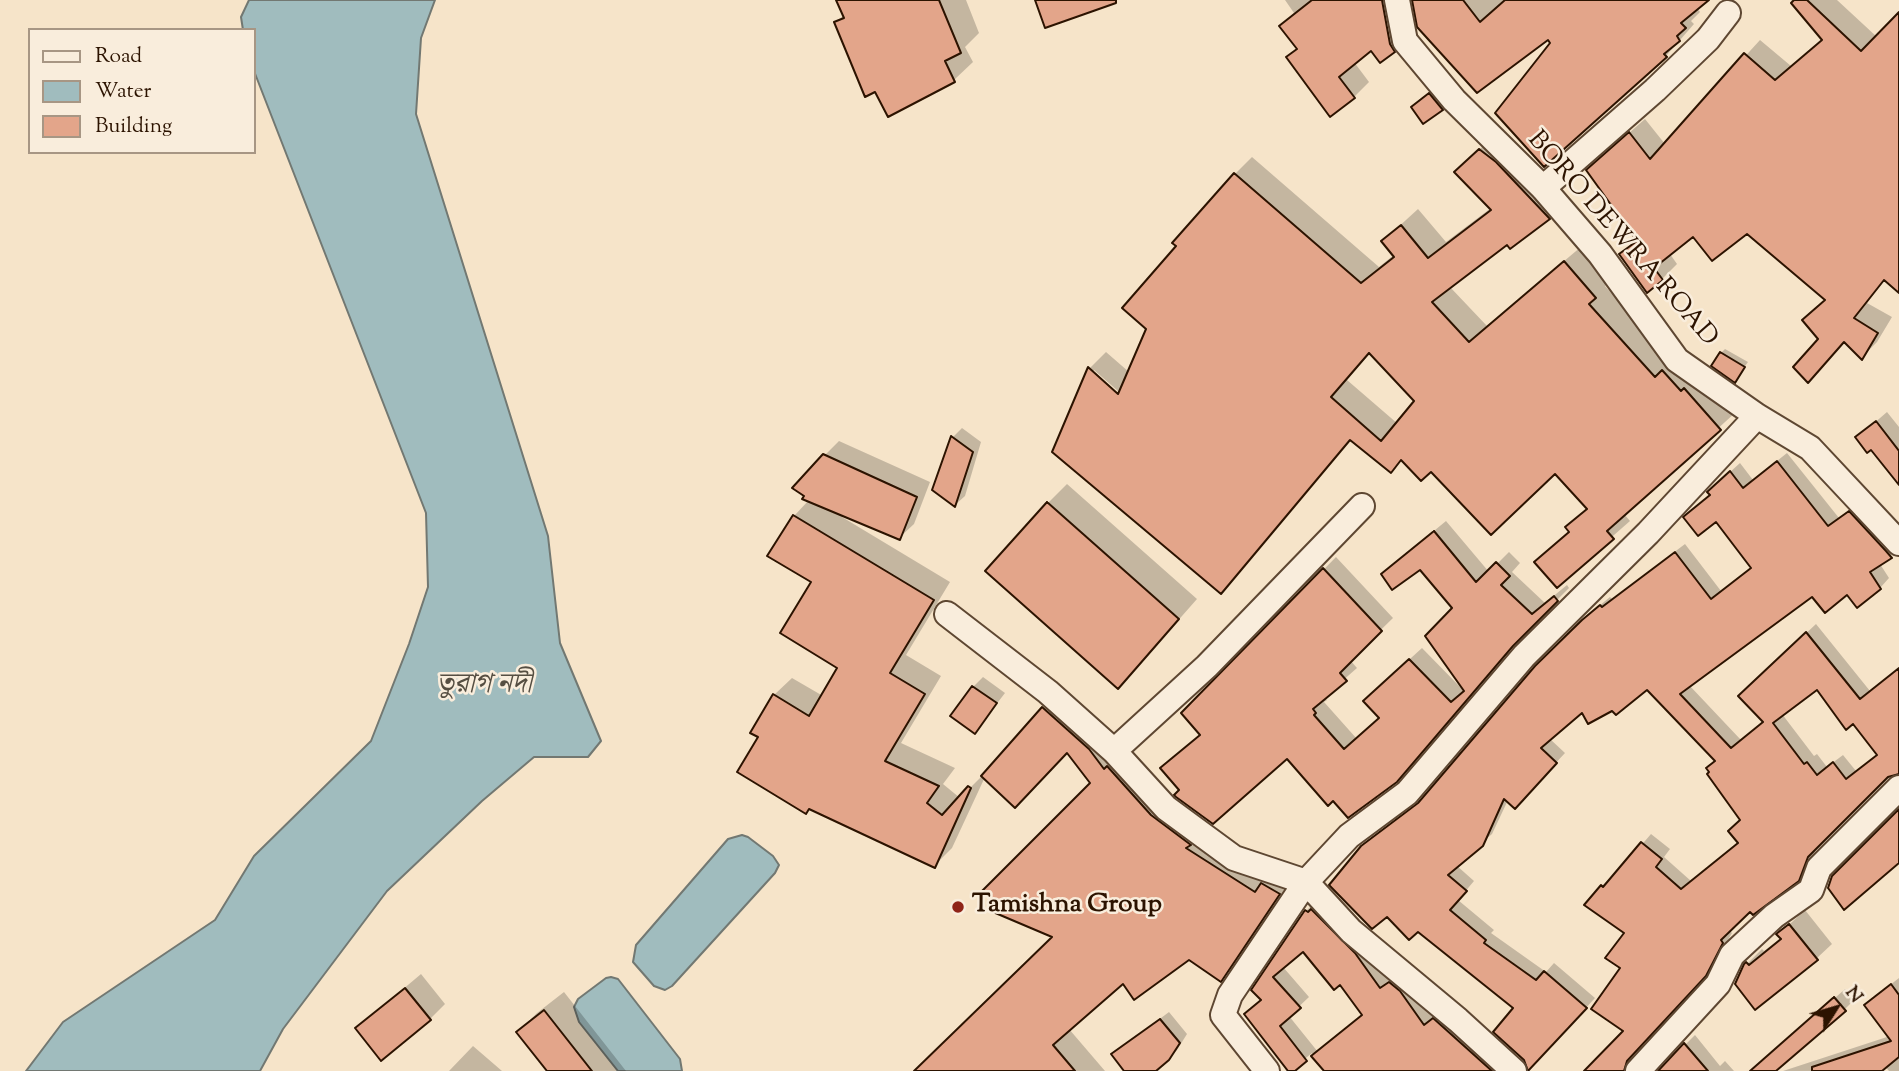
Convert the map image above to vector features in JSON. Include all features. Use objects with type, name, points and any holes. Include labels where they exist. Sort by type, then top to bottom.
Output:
[{"type":"street","name":"BORO DEWRA ROAD","points":[[1396,0],[1405,41],[1454,100],[1543,188],[1600,254],[1677,360],[1757,416],[1810,448],[1899,543]]},
{"type":"street","points":[[1543,188],[1655,90],[1708,39],[1728,13]]},
{"type":"street","points":[[1267,1071],[1223,1015],[1230,995],[1306,882],[1349,836],[1407,793],[1524,656],[1648,533],[1757,416]]},
{"type":"street","points":[[1114,751],[1207,666],[1362,506]]},
{"type":"street","points":[[947,614],[1048,692],[1114,751],[1166,807],[1234,858],[1306,882],[1351,931],[1458,1020],[1514,1071]]},
{"type":"street","points":[[1638,1071],[1718,984],[1732,955],[1774,916],[1811,890],[1819,868],[1899,788]]},
{"type":"water","name":"তুরাগ নদী","points":[[249,0],[435,0],[421,38],[416,114],[548,536],[560,643],[601,741],[588,757],[534,757],[482,801],[387,891],[283,1029],[260,1071],[26,1071],[63,1022],[215,920],[254,856],[371,741],[428,587],[426,513],[256,76],[256,28],[243,28],[241,17]]},
{"type":"water","points":[[742,835],[773,856],[779,865],[775,873],[672,986],[665,990],[654,986],[633,962],[636,945],[728,839]]},
{"type":"water","points":[[611,977],[618,979],[680,1059],[682,1071],[618,1071],[579,1022],[574,1007],[578,999]]},
{"type":"building","points":[[836,0],[939,0],[961,53],[945,61],[955,82],[888,117],[875,92],[865,97],[834,22],[844,18]]},
{"type":"building","points":[[1035,0],[1116,0],[1116,3],[1045,28]]},
{"type":"building","points":[[1312,0],[1382,0],[1390,44],[1395,52],[1380,63],[1371,51],[1339,77],[1355,98],[1330,117],[1286,57],[1297,49],[1279,26]]},
{"type":"building","points":[[1412,0],[1463,0],[1480,22],[1505,0],[1709,0],[1681,23],[1686,28],[1677,36],[1680,41],[1664,54],[1667,57],[1544,167],[1495,113],[1550,43],[1548,40],[1477,93],[1417,27]]},
{"type":"building","points":[[1794,0],[1807,0],[1861,51],[1899,12],[1899,293],[1884,280],[1854,318],[1878,333],[1862,360],[1844,342],[1808,383],[1793,367],[1818,339],[1802,320],[1825,300],[1747,234],[1712,261],[1693,237],[1654,268],[1663,280],[1647,293],[1619,254],[1637,241],[1586,170],[1629,132],[1650,159],[1744,53],[1775,80],[1822,40],[1791,3]]},
{"type":"building","points":[[1429,93],[1443,110],[1423,124],[1411,107]]},
{"type":"building","points":[[1479,149],[1496,162],[1550,219],[1510,249],[1507,245],[1432,302],[1469,342],[1564,261],[1596,298],[1589,304],[1655,377],[1662,370],[1681,391],[1684,388],[1721,430],[1607,531],[1614,539],[1557,588],[1534,562],[1569,532],[1565,527],[1587,509],[1555,474],[1491,535],[1431,472],[1421,481],[1401,460],[1391,473],[1350,440],[1221,594],[1052,452],[1088,367],[1118,394],[1146,329],[1122,308],[1176,246],[1172,243],[1234,173],[1361,283],[1394,257],[1381,241],[1401,225],[1428,258],[1491,210],[1454,172]],"holes":[[[1369,353],[1414,401],[1381,441],[1331,397]]]},
{"type":"building","points":[[1720,352],[1745,367],[1735,383],[1711,366]]},
{"type":"building","points":[[1876,421],[1899,451],[1899,485],[1871,450],[1867,453],[1855,437]]},
{"type":"building","points":[[951,436],[973,452],[955,507],[932,490]]},
{"type":"building","points":[[823,454],[917,497],[900,540],[802,499],[804,496],[792,488]]},
{"type":"building","points":[[1777,461],[1828,526],[1849,511],[1892,558],[1870,572],[1881,589],[1857,608],[1847,595],[1825,613],[1812,597],[1680,694],[1731,748],[1763,722],[1738,696],[1806,632],[1860,699],[1899,668],[1899,774],[1888,777],[1808,857],[1799,881],[1753,915],[1750,912],[1721,940],[1723,943],[1706,976],[1627,1061],[1624,1071],[1584,1071],[1623,1031],[1591,1009],[1620,968],[1605,958],[1624,933],[1584,905],[1641,842],[1662,859],[1656,867],[1681,889],[1738,843],[1728,831],[1740,820],[1707,774],[1709,772],[1706,768],[1715,761],[1647,690],[1616,715],[1612,711],[1588,724],[1582,713],[1541,748],[1557,763],[1515,809],[1504,799],[1483,846],[1448,875],[1467,891],[1450,910],[1486,940],[1484,943],[1536,980],[1544,971],[1587,1008],[1528,1071],[1524,1060],[1493,1032],[1513,1008],[1418,932],[1409,940],[1387,917],[1372,929],[1329,885],[1361,846],[1418,803],[1535,666],[1600,605],[1602,607],[1675,552],[1711,599],[1751,568],[1716,522],[1698,536],[1683,517],[1710,495],[1707,492],[1730,471],[1743,488]],"holes":[[[1817,690],[1846,730],[1853,724],[1877,755],[1846,779],[1833,762],[1817,775],[1807,762],[1804,764],[1773,723]]]},
{"type":"building","points":[[1047,502],[1179,619],[1118,689],[985,571]]},
{"type":"building","points":[[793,515],[934,600],[890,673],[925,694],[885,761],[939,786],[927,803],[942,815],[968,786],[971,788],[935,868],[809,809],[806,814],[737,772],[758,737],[750,733],[773,694],[809,716],[837,668],[780,633],[811,582],[767,556]]},
{"type":"building","points":[[1434,531],[1476,582],[1496,562],[1510,576],[1501,585],[1532,614],[1554,596],[1558,601],[1513,646],[1397,782],[1348,818],[1333,801],[1328,806],[1287,759],[1213,824],[1176,797],[1174,795],[1179,790],[1160,768],[1200,735],[1181,713],[1323,568],[1382,631],[1340,673],[1347,681],[1313,709],[1316,713],[1314,715],[1344,749],[1379,718],[1363,701],[1409,659],[1451,702],[1464,691],[1425,636],[1452,608],[1420,570],[1392,590],[1381,574]]},
{"type":"building","points":[[972,686],[997,703],[975,734],[950,716]]},
{"type":"building","points":[[1042,707],[1089,749],[1104,769],[1107,766],[1151,815],[1191,845],[1186,848],[1255,892],[1261,883],[1280,894],[1221,982],[1189,960],[1134,1000],[1123,984],[1053,1045],[1075,1071],[914,1071],[1052,937],[993,912],[1000,904],[981,892],[1090,783],[1067,753],[1015,808],[981,776]]},
{"type":"building","points":[[1899,809],[1899,863],[1844,910],[1828,888],[1832,876]]},
{"type":"building","points":[[1311,909],[1355,953],[1380,988],[1389,982],[1400,991],[1424,1025],[1433,1018],[1492,1071],[1324,1071],[1311,1056],[1362,1015],[1340,985],[1334,990],[1303,952],[1273,977],[1301,1008],[1280,1026],[1307,1061],[1295,1071],[1288,1071],[1244,1014],[1261,1000],[1251,990],[1305,910],[1308,912]]},
{"type":"building","points":[[1789,924],[1818,960],[1755,1010],[1735,984],[1744,964],[1746,962],[1749,965],[1781,939],[1776,934]]},
{"type":"building","points":[[1891,984],[1899,995],[1899,1057],[1882,1071],[1812,1071],[1812,1067],[1891,1041],[1864,1005]]},
{"type":"building","points":[[405,988],[431,1020],[381,1061],[355,1028]]},
{"type":"building","points":[[1834,997],[1846,1011],[1776,1071],[1750,1071]]},
{"type":"building","points":[[544,1010],[592,1071],[547,1071],[516,1032]]},
{"type":"building","points":[[1160,1019],[1180,1043],[1169,1060],[1156,1071],[1124,1071],[1111,1054]]},
{"type":"building","points":[[1684,1043],[1708,1071],[1658,1071]]},
{"type":"place","name":"Tamishna Group","points":[[958,907]]}]
